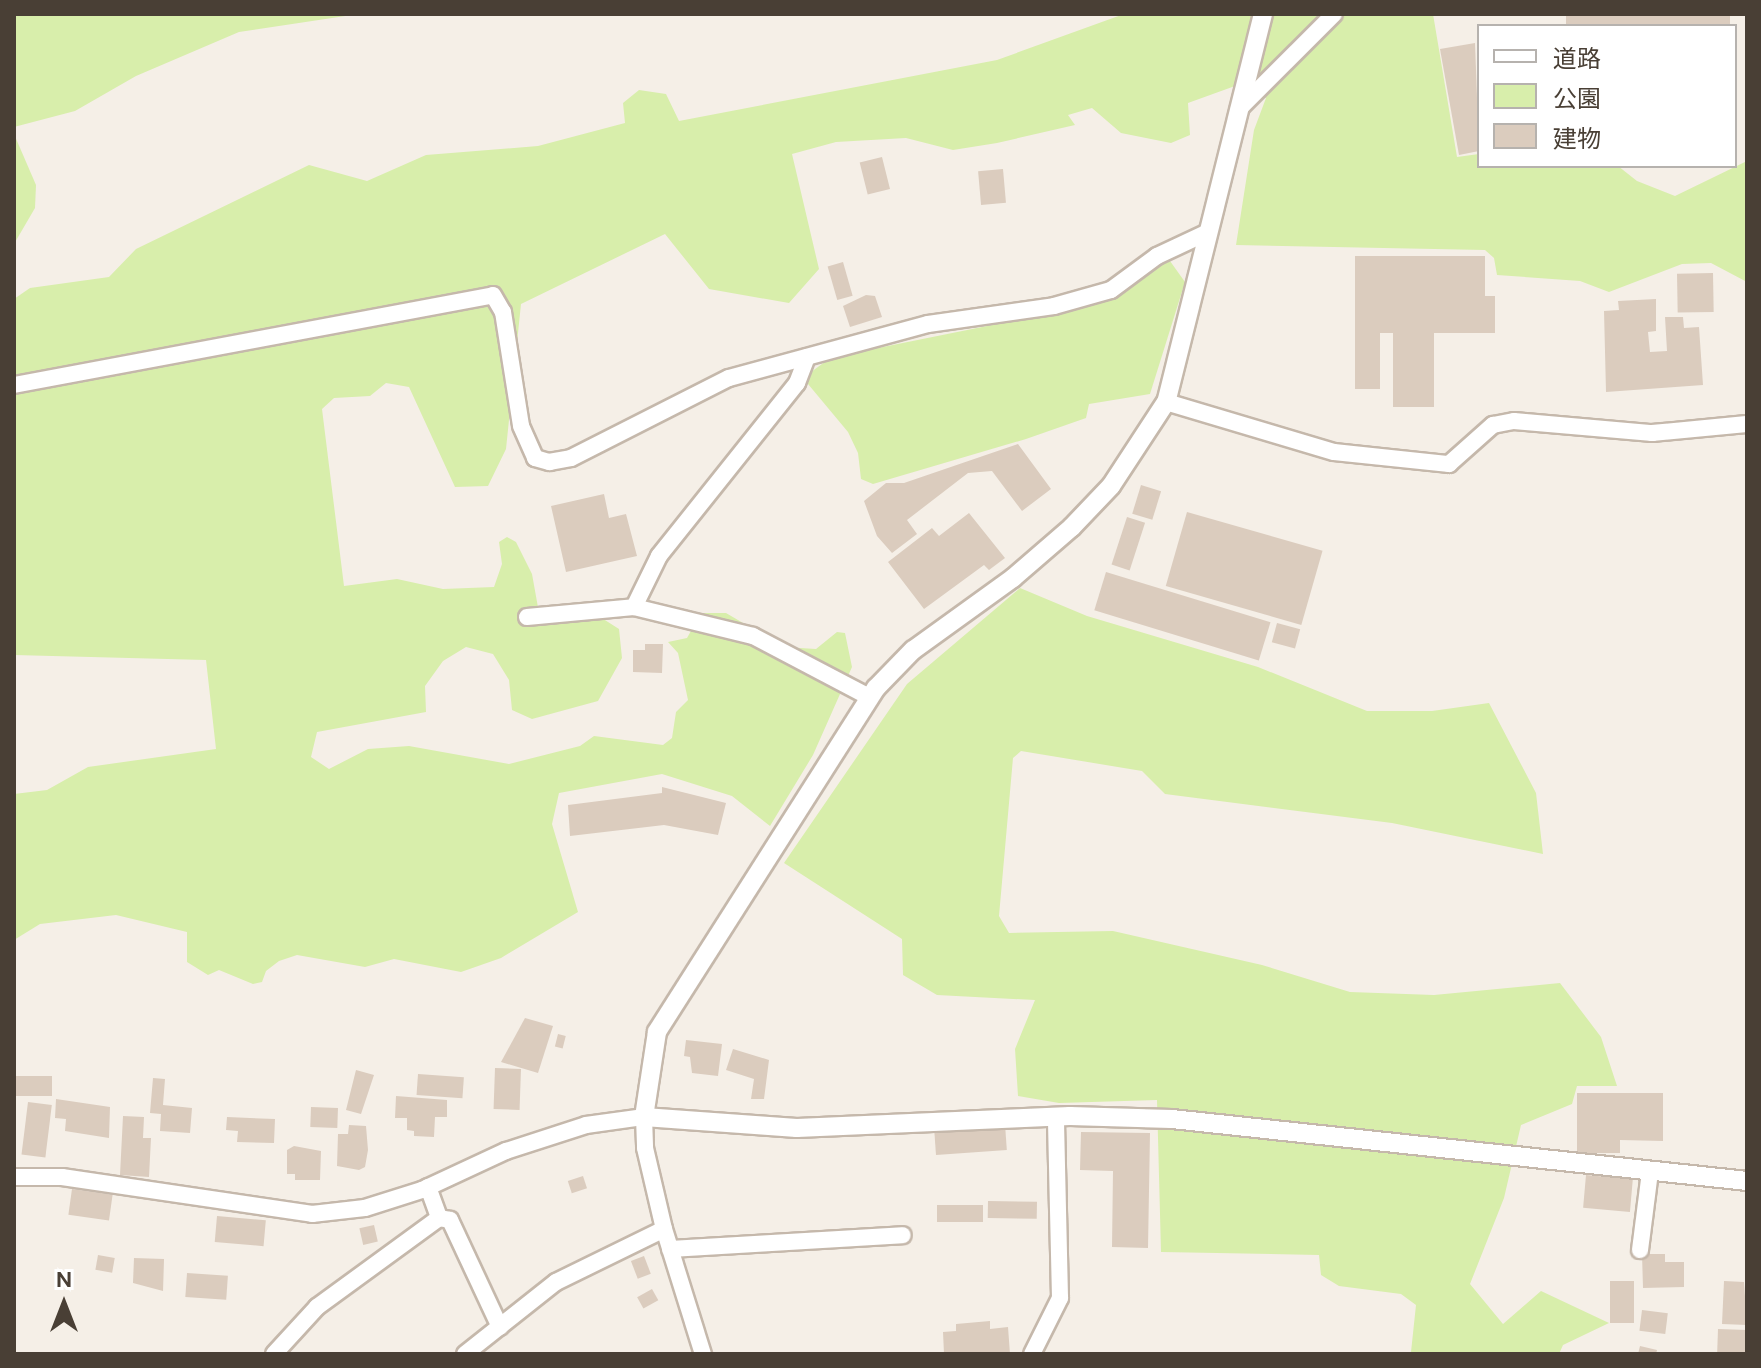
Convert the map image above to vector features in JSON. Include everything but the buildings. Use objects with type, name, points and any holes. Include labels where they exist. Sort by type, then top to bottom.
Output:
[{"type":"street","points":[[703,1354],[664,1229],[645,1148],[644,1117],[657,1032],[869,697],[913,650],[1013,578],[1072,527],[1111,486],[1166,402],[1263,14]]},
{"type":"street","points":[[1239,110],[1334,14]]},
{"type":"street","points":[[14,385],[493,295],[503,312],[521,426],[535,458],[549,462],[571,458],[729,378],[928,324],[1054,306],[1111,290],[1157,256],[1208,232]]},
{"type":"street","points":[[634,607],[659,556],[797,383],[807,357]]},
{"type":"street","points":[[1166,402],[1334,452],[1449,464],[1493,425],[1514,421],[1652,433],[1747,424]]},
{"type":"street","points":[[527,617],[634,607],[753,636],[869,697]]},
{"type":"street","points":[[1032,1354],[1060,1298],[1056,1116]]},
{"type":"street","points":[[14,1177],[62,1177],[312,1214],[365,1208],[428,1187],[506,1151],[586,1125],[644,1117],[797,1128],[1056,1116],[1172,1119],[1747,1181]]},
{"type":"street","points":[[1640,1250],[1650,1172]]},
{"type":"street","points":[[428,1187],[439,1218]]},
{"type":"street","points":[[274,1354],[317,1307],[439,1218],[450,1220],[500,1327]]},
{"type":"street","points":[[465,1354],[556,1282],[664,1229]]},
{"type":"street","points":[[670,1249],[903,1235]]},
{"type":"green space","points":[[14,14],[559,14],[352,15],[239,32],[136,76],[75,111],[14,127]]},
{"type":"green space","points":[[1124,14],[1433,14],[1457,157],[1477,154],[1477,168],[1621,168],[1637,181],[1675,196],[1747,161],[1747,282],[1711,263],[1682,264],[1609,292],[1580,281],[1497,275],[1494,258],[1485,250],[1236,245],[1254,130],[1266,98],[1235,86],[1188,103],[1190,135],[1171,143],[1121,133],[1092,108],[1068,115],[1075,125],[953,150],[906,138],[836,142],[792,154],[819,269],[789,303],[709,289],[665,234],[521,304],[506,449],[488,486],[455,487],[409,387],[386,383],[370,396],[334,398],[322,409],[344,586],[397,579],[443,589],[494,587],[502,564],[499,542],[507,537],[516,542],[532,574],[541,624],[597,615],[619,629],[622,658],[598,701],[532,719],[512,710],[509,680],[493,654],[466,647],[443,661],[425,686],[426,712],[317,732],[311,757],[329,769],[368,749],[409,746],[509,764],[580,746],[594,736],[663,745],[672,738],[676,712],[688,700],[678,653],[668,642],[687,638],[701,613],[726,613],[784,647],[816,649],[837,632],[845,633],[852,667],[813,755],[770,826],[732,796],[662,774],[559,793],[552,824],[578,912],[501,958],[461,972],[394,959],[365,967],[297,955],[279,961],[266,971],[262,982],[253,984],[219,970],[208,975],[187,962],[187,932],[116,915],[40,924],[14,940],[14,794],[47,790],[88,767],[216,749],[206,660],[14,655],[14,299],[30,288],[109,277],[136,249],[309,165],[367,181],[426,155],[538,146],[625,123],[623,103],[639,90],[666,94],[679,121],[997,60]]},
{"type":"green space","points":[[14,134],[36,185],[35,208],[14,244]]},
{"type":"green space","points":[[1170,261],[1185,282],[1150,394],[1089,404],[1086,418],[1026,439],[873,484],[861,479],[858,453],[848,432],[803,378],[826,361],[868,350],[1056,312]]},
{"type":"green space","points":[[1020,588],[1087,616],[1258,667],[1367,711],[1432,711],[1489,703],[1536,793],[1543,854],[1392,823],[1165,794],[1142,771],[1021,751],[1013,758],[999,916],[1009,933],[1113,931],[1262,965],[1350,992],[1434,995],[1560,983],[1601,1037],[1617,1086],[1577,1086],[1572,1104],[1521,1125],[1504,1198],[1470,1284],[1503,1324],[1541,1291],[1609,1323],[1563,1345],[1559,1354],[1402,1354],[1411,1352],[1416,1305],[1401,1294],[1339,1286],[1321,1275],[1319,1255],[1161,1252],[1157,1100],[1059,1103],[1018,1096],[1015,1049],[1035,1000],[937,995],[903,975],[902,939],[784,863],[907,684]]}]
